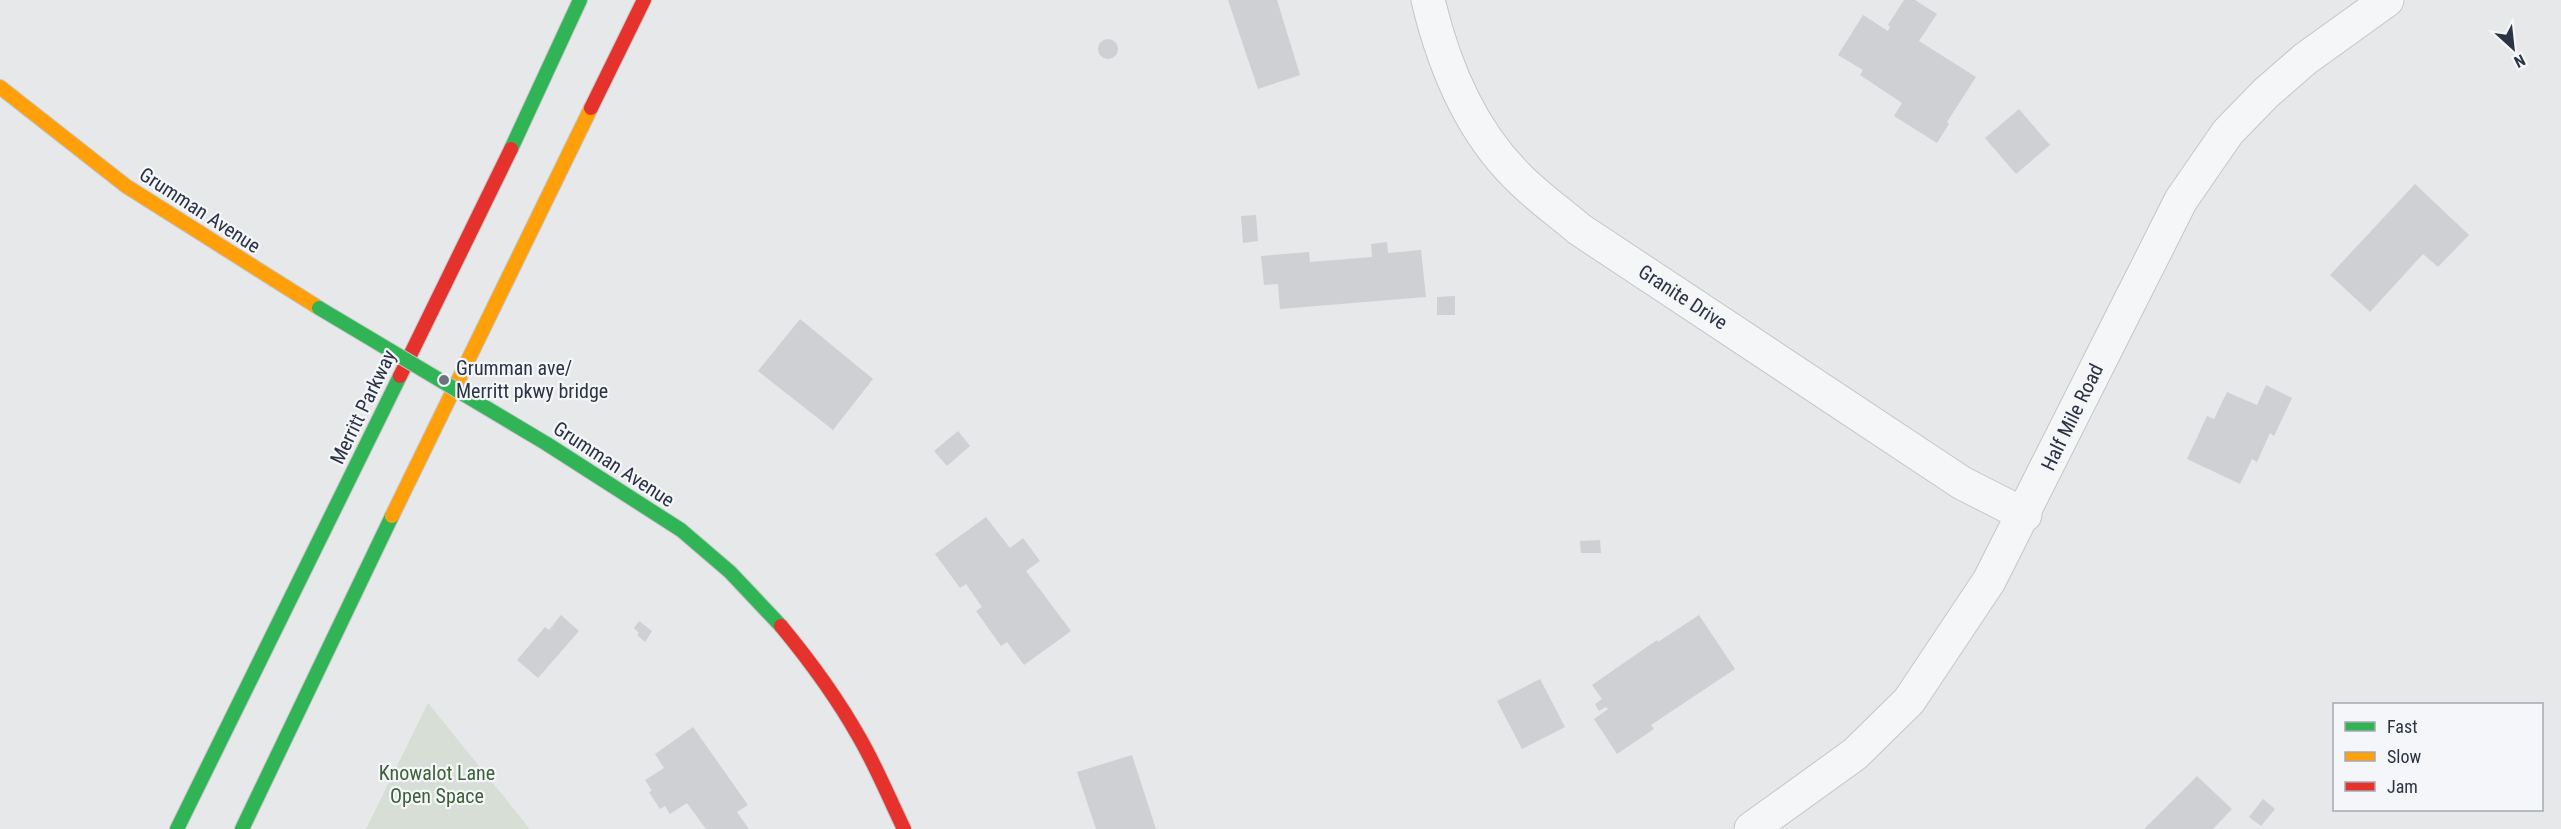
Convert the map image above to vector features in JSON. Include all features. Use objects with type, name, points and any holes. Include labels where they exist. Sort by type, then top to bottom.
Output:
[{"type":"main road","name":"Merritt Parkway","points":[[177,829],[505,163],[580,0]]},
{"type":"main road","points":[[242,829],[475,343],[644,0]]},
{"type":"main road","name":"Grumman Avenue","points":[[0,87],[51,130],[143,197],[217,246],[547,444],[680,530],[726,568],[768,610],[812,663],[852,724],[904,829]]},
{"type":"street","name":"Granite Drive","points":[[1428,0],[1448,68],[1463,101],[1481,130],[1514,174],[1538,196],[1579,228],[1953,476],[2025,515]]},
{"type":"street","name":"Half Mile Road","points":[[1751,829],[1855,754],[1909,701],[1989,581],[2025,515],[2181,200],[2228,132],[2266,93],[2305,59],[2387,0]]},
{"type":"green space","name":"Knowalot Lane Open Space","points":[[428,703],[530,829],[366,829]]},
{"type":"building","points":[[1228,0],[1277,0],[1300,75],[1258,89]]},
{"type":"building","points":[[1904,0],[1915,0],[1937,14],[1919,41],[1976,77],[1947,122],[1949,124],[1937,143],[1894,116],[1902,103],[1860,75],[1863,70],[1838,55],[1863,15],[1888,31],[1890,27],[1888,25]]},
{"type":"building","points":[[1108,39],[1115,42],[1118,49],[1115,56],[1108,59],[1101,56],[1098,49],[1101,42]]},
{"type":"building","points":[[2019,109],[2050,145],[2016,174],[1985,138]]},
{"type":"building","points":[[2415,184],[2469,235],[2438,267],[2423,254],[2370,312],[2330,275]]},
{"type":"building","points":[[1256,215],[1258,241],[1243,243],[1241,216]]},
{"type":"building","points":[[1387,242],[1388,253],[1421,250],[1426,297],[1280,309],[1278,284],[1264,285],[1261,256],[1309,252],[1310,262],[1372,257],[1371,244]]},
{"type":"building","points":[[1455,296],[1455,315],[1437,315],[1437,297]]},
{"type":"building","points":[[800,319],[873,379],[833,430],[758,371]]},
{"type":"building","points":[[2266,385],[2292,398],[2274,436],[2270,433],[2257,462],[2252,459],[2240,484],[2187,459],[2207,416],[2214,419],[2227,392],[2257,405]]},
{"type":"building","points":[[958,431],[970,446],[947,466],[934,451]]},
{"type":"building","points":[[986,517],[1010,548],[1023,538],[1040,561],[1026,571],[1071,631],[1024,665],[1007,642],[1001,646],[976,611],[982,607],[966,584],[960,588],[935,554]]},
{"type":"building","points":[[1600,540],[1601,553],[1581,553],[1580,541]]},
{"type":"building","points":[[561,615],[579,631],[538,678],[517,660],[545,627],[549,630]]},
{"type":"building","points":[[1699,615],[1735,669],[1651,725],[1654,729],[1617,754],[1594,719],[1608,709],[1606,707],[1599,711],[1595,704],[1602,699],[1592,685],[1657,640],[1658,642]]},
{"type":"building","points":[[639,621],[652,631],[645,642],[637,635],[639,633],[634,628]]},
{"type":"building","points":[[1540,679],[1565,727],[1522,749],[1497,701]]},
{"type":"building","points":[[693,727],[748,805],[737,812],[749,829],[706,829],[687,803],[670,814],[665,806],[660,809],[649,792],[652,791],[645,780],[664,768],[655,754]]},
{"type":"building","points":[[1132,755],[1156,829],[1096,829],[1077,772]]},
{"type":"building","points":[[2197,776],[2232,809],[2213,829],[2144,829]]},
{"type":"building","points":[[2263,799],[2275,809],[2261,826],[2249,817]]},
{"type":"traffic: fast","points":[[511,149],[580,0]]},
{"type":"traffic: fast","points":[[319,308],[547,444]]},
{"type":"traffic: fast","points":[[177,829],[400,376]]},
{"type":"traffic: fast","points":[[547,444],[681,530],[730,572],[781,626]]},
{"type":"traffic: fast","points":[[242,829],[392,516]]},
{"type":"traffic: slow","points":[[0,87],[126,186],[319,308]]},
{"type":"traffic: slow","points":[[392,516],[591,108]]},
{"type":"traffic: jam","points":[[591,108],[644,0]]},
{"type":"traffic: jam","points":[[400,376],[511,149]]},
{"type":"traffic: jam","points":[[781,626],[823,680],[851,722],[904,829]]},
{"type":"place","name":"Grumman ave/ Merritt pkwy bridge","points":[[444,380]]}]
